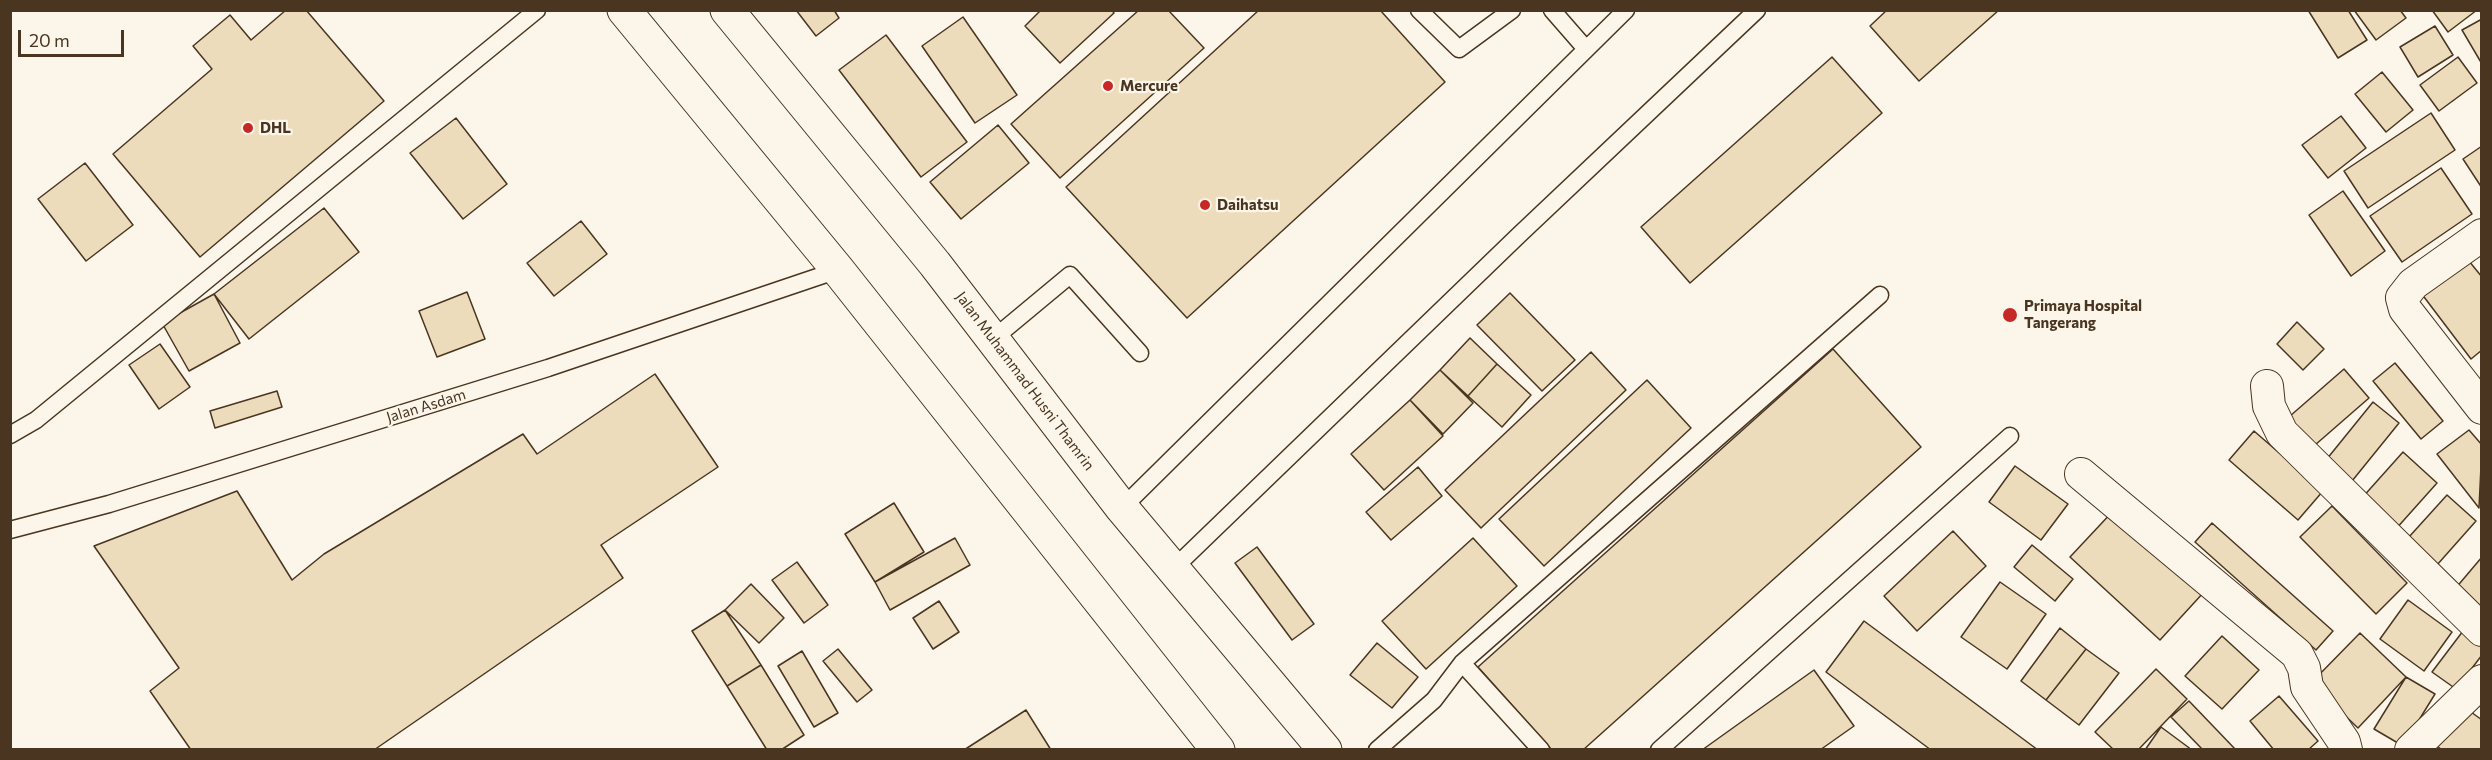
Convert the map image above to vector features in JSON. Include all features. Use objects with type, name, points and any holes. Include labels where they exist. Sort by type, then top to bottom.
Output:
[{"type":"main road","points":[[624,10],[838,270],[1218,750]]},
{"type":"main road","name":"Jalan Muhammad Husni Thamrin","points":[[727,10],[935,264],[1122,508],[1325,750]]},
{"type":"street","points":[[2481,236],[2413,284],[2403,294],[2402,302],[2481,408]]},
{"type":"street","points":[[2267,386],[2269,406],[2282,434],[2481,630]]},
{"type":"street","points":[[2081,474],[2297,654],[2304,668],[2307,687],[2344,741],[2346,750]]},
{"type":"street","points":[[2411,750],[2481,681]]},
{"type":"lane","points":[[10,435],[45,413],[537,10]]},
{"type":"lane","points":[[1419,10],[1459,49],[1512,10]]},
{"type":"lane","points":[[1552,10],[1586,49]]},
{"type":"lane","points":[[1122,508],[1626,10]]},
{"type":"lane","points":[[1173,569],[1519,235],[1757,10]]},
{"type":"lane","name":"Jalan Asdam","points":[[10,530],[110,504],[537,371],[838,270]]},
{"type":"lane","points":[[993,339],[1070,275],[1140,353]]},
{"type":"lane","points":[[1377,750],[1434,700],[1462,663],[1880,295]]},
{"type":"lane","points":[[1659,750],[2010,436]]},
{"type":"lane","points":[[1462,663],[1541,750]]},
{"type":"building","name":"DHL","points":[[286,10],[306,10],[384,101],[200,257],[113,154],[212,69],[193,46],[230,15],[251,40]]},
{"type":"building","points":[[796,10],[834,10],[839,18],[816,36]]},
{"type":"building","points":[[1041,10],[1112,10],[1114,13],[1060,63],[1025,26]]},
{"type":"building","name":"Mercure","points":[[1139,10],[1168,10],[1204,48],[1060,178],[1011,124]]},
{"type":"building","points":[[1259,10],[1380,10],[1445,82],[1187,318],[1066,187]]},
{"type":"building","points":[[1887,10],[1999,10],[1919,81],[1870,26]]},
{"type":"building","points":[[2308,10],[2348,10],[2367,40],[2338,58]]},
{"type":"building","points":[[2354,10],[2400,10],[2406,18],[2376,40]]},
{"type":"building","points":[[2432,10],[2477,10],[2448,32]]},
{"type":"building","points":[[963,17],[1017,95],[975,123],[922,46]]},
{"type":"building","points":[[2482,19],[2482,64],[2462,30]]},
{"type":"building","points":[[2435,26],[2453,55],[2418,77],[2400,47]]},
{"type":"building","points":[[886,35],[967,142],[921,177],[839,70]]},
{"type":"building","points":[[1832,57],[1882,113],[1690,283],[1641,227]]},
{"type":"building","points":[[2458,57],[2477,83],[2439,111],[2420,85]]},
{"type":"building","points":[[2382,72],[2413,110],[2386,132],[2355,94]]},
{"type":"building","points":[[2431,113],[2455,150],[2368,208],[2344,171]]},
{"type":"building","points":[[2341,116],[2366,148],[2328,178],[2302,145]]},
{"type":"building","points":[[456,118],[507,184],[463,219],[410,153]]},
{"type":"building","points":[[998,125],[1029,163],[961,219],[930,182]]},
{"type":"building","points":[[2482,146],[2482,188],[2463,159]]},
{"type":"building","points":[[85,163],[133,225],[86,261],[38,199]]},
{"type":"building","points":[[2441,168],[2472,214],[2402,262],[2370,216]]},
{"type":"building","points":[[2343,191],[2385,251],[2351,276],[2309,215]]},
{"type":"building","points":[[324,208],[359,252],[249,339],[214,294]]},
{"type":"building","points":[[581,221],[607,254],[554,296],[527,263]]},
{"type":"building","points":[[2464,255],[2482,277],[2482,350],[2471,359],[2418,289]]},
{"type":"building","points":[[467,292],[485,339],[437,357],[419,311]]},
{"type":"building","points":[[1510,293],[1575,360],[1542,391],[1477,325]]},
{"type":"building","points":[[214,294],[240,343],[189,371],[162,323]]},
{"type":"building","points":[[2297,322],[2324,349],[2303,370],[2277,344]]},
{"type":"building","points":[[1470,338],[1497,364],[1468,396],[1440,370]]},
{"type":"building","points":[[160,344],[190,387],[159,409],[129,365]]},
{"type":"building","points":[[1833,349],[1921,447],[1583,750],[1552,750],[1478,667]]},
{"type":"building","points":[[1591,352],[1626,390],[1481,528],[1445,490]]},
{"type":"building","points":[[2395,363],[2443,421],[2421,439],[2373,381]]},
{"type":"building","points":[[1497,364],[1531,395],[1502,427],[1468,396]]},
{"type":"building","points":[[2344,369],[2369,398],[2307,452],[2282,423]]},
{"type":"building","points":[[1440,370],[1473,403],[1443,434],[1410,400]]},
{"type":"building","points":[[655,374],[718,467],[601,545],[623,578],[374,750],[191,750],[150,691],[179,668],[94,546],[237,491],[292,580],[324,554],[523,434],[537,454]]},
{"type":"building","points":[[1647,380],[1691,428],[1544,566],[1499,519]]},
{"type":"building","points":[[277,391],[282,407],[215,428],[210,411]]},
{"type":"building","points":[[1410,400],[1443,436],[1384,490],[1351,454]]},
{"type":"building","points":[[2373,402],[2399,423],[2348,486],[2322,465]]},
{"type":"building","points":[[2469,430],[2482,445],[2479,508],[2437,454]]},
{"type":"building","points":[[2254,431],[2323,491],[2298,520],[2229,460]]},
{"type":"building","points":[[2403,452],[2437,483],[2395,530],[2361,499]]},
{"type":"building","points":[[2015,466],[2068,504],[2041,540],[1989,502]]},
{"type":"building","points":[[1418,467],[1442,496],[1391,540],[1366,512]]},
{"type":"building","points":[[2447,495],[2476,521],[2429,574],[2399,548]]},
{"type":"building","points":[[894,503],[924,552],[875,582],[845,534]]},
{"type":"building","points":[[2332,506],[2407,583],[2376,614],[2300,537]]},
{"type":"building","points":[[2114,510],[2204,592],[2160,640],[2070,557]]},
{"type":"building","points":[[2212,523],[2333,631],[2316,650],[2195,542]]},
{"type":"building","points":[[1953,531],[1986,566],[1917,631],[1884,596]]},
{"type":"building","points":[[955,538],[970,565],[890,610],[875,582]]},
{"type":"building","points":[[1473,538],[1517,586],[1426,669],[1382,621]]},
{"type":"building","points":[[2032,545],[2073,579],[2055,601],[2014,567]]},
{"type":"building","points":[[1257,547],[1314,624],[1292,640],[1235,563]]},
{"type":"building","points":[[2482,557],[2482,624],[2449,596]]},
{"type":"building","points":[[797,562],[828,605],[804,623],[772,580]]},
{"type":"building","points":[[2000,582],[2046,614],[2007,669],[1961,637]]},
{"type":"building","points":[[751,584],[784,618],[759,643],[725,610]]},
{"type":"building","points":[[2408,600],[2452,632],[2424,671],[2380,639]]},
{"type":"building","points":[[939,601],[959,632],[933,649],[913,618]]},
{"type":"building","points":[[725,610],[761,665],[727,686],[692,631]]},
{"type":"building","points":[[1864,621],[2038,750],[1931,750],[1826,672]]},
{"type":"building","points":[[2060,628],[2086,649],[2046,700],[2021,681]]},
{"type":"building","points":[[2463,631],[2482,645],[2482,655],[2456,689],[2432,672]]},
{"type":"building","points":[[2360,633],[2406,677],[2358,728],[2311,683]]},
{"type":"building","points":[[2222,636],[2259,670],[2222,709],[2185,676]]},
{"type":"building","points":[[1377,643],[1418,677],[1392,708],[1350,675]]},
{"type":"building","points":[[838,649],[872,690],[857,702],[823,661]]},
{"type":"building","points":[[2086,649],[2119,673],[2079,725],[2046,700]]},
{"type":"building","points":[[802,651],[838,713],[814,727],[778,666]]},
{"type":"building","points":[[761,665],[804,735],[781,750],[767,750],[727,686]]},
{"type":"building","points":[[2156,669],[2187,699],[2138,750],[2114,750],[2095,732]]},
{"type":"building","points":[[1814,670],[1854,726],[1820,750],[1702,750]]},
{"type":"building","points":[[2406,677],[2435,694],[2403,746],[2374,729]]},
{"type":"building","points":[[2279,696],[2318,741],[2308,750],[2274,750],[2250,721]]},
{"type":"building","points":[[2189,701],[2236,750],[2203,750],[2171,717]]},
{"type":"building","points":[[2460,704],[2482,720],[2482,750],[2442,750],[2432,742]]},
{"type":"building","points":[[1026,710],[1051,750],[964,750]]},
{"type":"building","points":[[2161,727],[2192,750],[2145,750]]},
{"type":"place","name":"Mercure","points":[[1108,86]]},
{"type":"place","name":"DHL","points":[[248,128]]},
{"type":"place","name":"Daihatsu","points":[[1205,205]]},
{"type":"place","name":"Primaya Hospital Tangerang","points":[[2010,315]]}]
